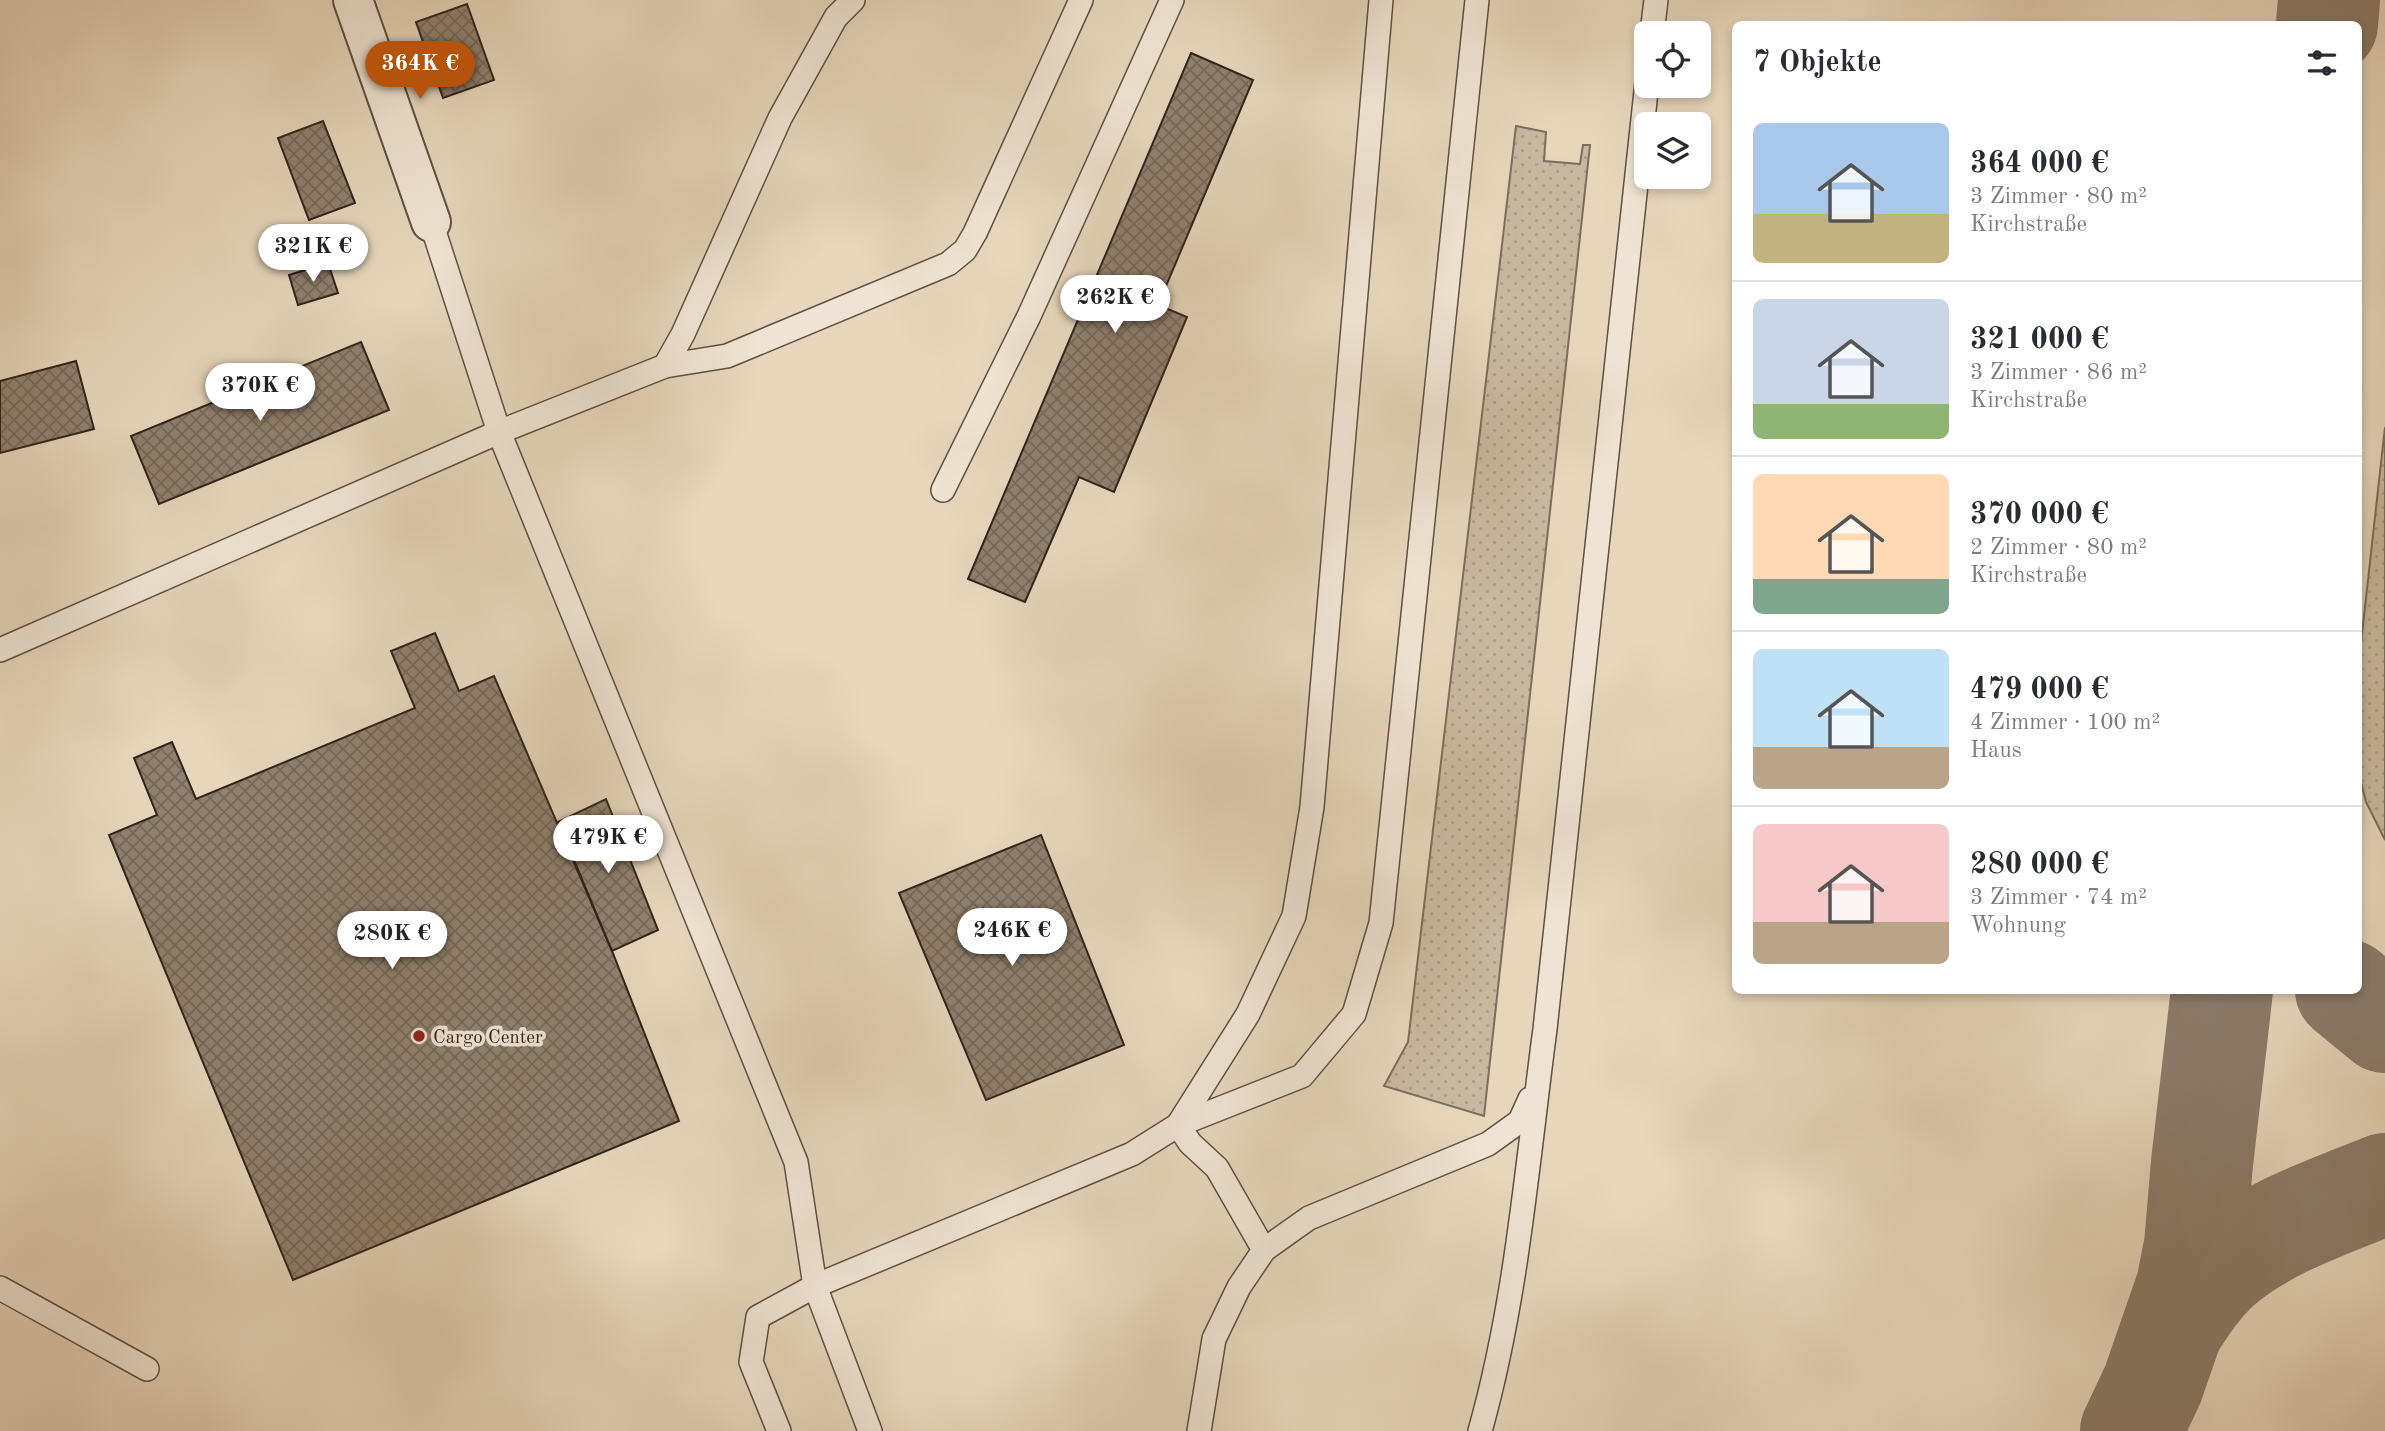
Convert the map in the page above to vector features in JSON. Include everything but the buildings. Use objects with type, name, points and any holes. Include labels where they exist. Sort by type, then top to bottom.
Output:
[{"type":"street","points":[[353,0],[431,222]]},
{"type":"lane","points":[[665,366],[683,334],[780,118],[835,17],[853,0]]},
{"type":"lane","points":[[0,650],[499,432],[665,366],[727,356],[948,264],[965,250],[975,233],[1081,0]]},
{"type":"lane","points":[[943,490],[1029,316],[1172,0]]},
{"type":"lane","points":[[1178,1125],[1248,1014],[1294,916],[1312,807],[1381,0]]},
{"type":"lane","points":[[779,1431],[751,1362],[758,1317],[815,1286],[1132,1154],[1178,1125],[1302,1076],[1354,1014],[1381,923],[1477,0]]},
{"type":"lane","points":[[1653,21],[1656,0]]},
{"type":"lane","points":[[1480,1431],[1494,1382],[1515,1269],[1538,1083],[1645,98]]},
{"type":"lane","points":[[431,222],[499,432],[796,1162],[815,1286],[870,1431]]},
{"type":"lane","points":[[1199,1431],[1214,1339],[1239,1287],[1264,1250],[1309,1219],[1488,1144],[1520,1121],[1538,1083]]},
{"type":"lane","points":[[1178,1125],[1190,1143],[1217,1168],[1264,1250]]},
{"type":"lane","points":[[0,1288],[147,1369]]},
{"type":"shaded area","points":[[1516,126],[1546,132],[1544,161],[1580,164],[1583,145],[1590,145],[1484,1116],[1384,1086],[1408,1042]]},
{"type":"shaded area","points":[[2385,427],[2385,840],[2366,802],[2362,787],[2362,634]]},
{"type":"taxiway","points":[[2327,21],[2329,0]]},
{"type":"taxiway","points":[[2131,1431],[2153,1384],[2187,1286],[2195,1245],[2222,994]]},
{"type":"taxiway","points":[[2351,994],[2385,1022]]},
{"type":"taxiway","points":[[2175,1324],[2218,1269],[2255,1242],[2297,1220],[2385,1184]]},
{"type":"place","name":"Cargo Center","points":[[419,1036]]}]
